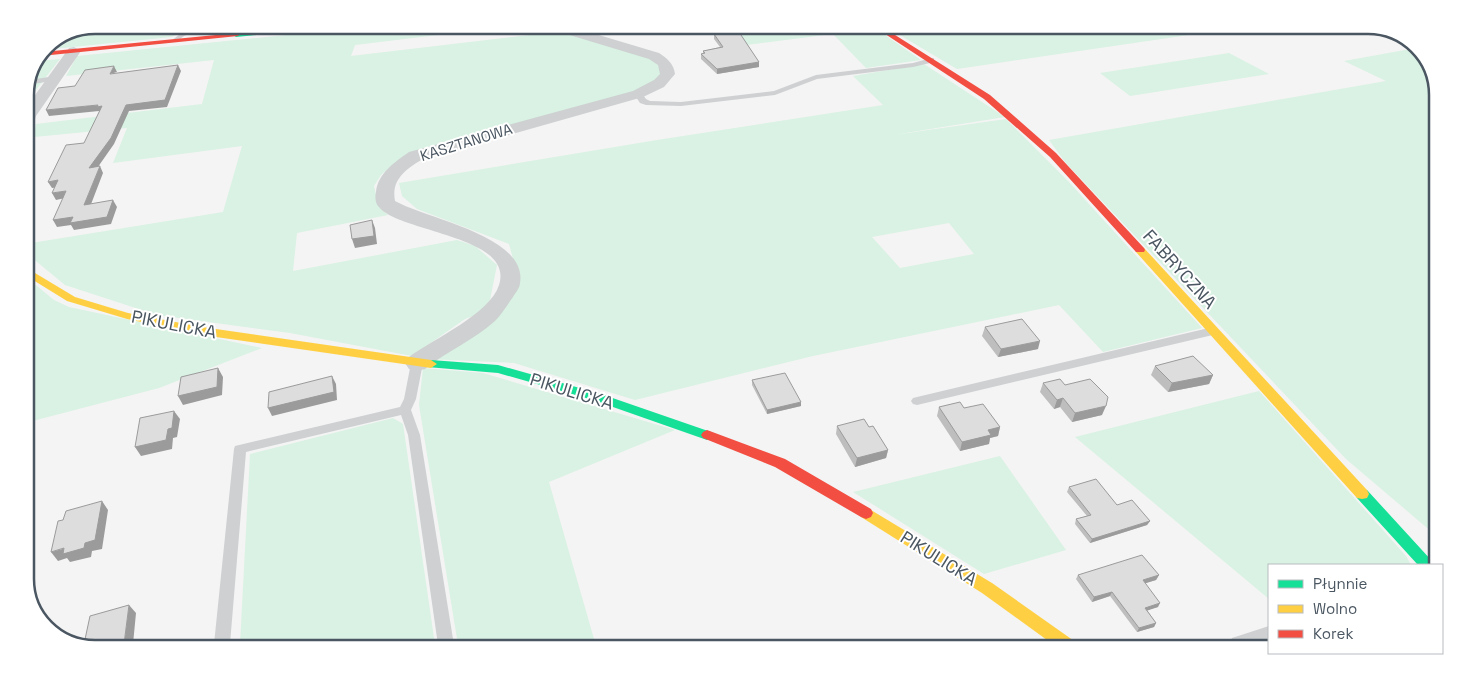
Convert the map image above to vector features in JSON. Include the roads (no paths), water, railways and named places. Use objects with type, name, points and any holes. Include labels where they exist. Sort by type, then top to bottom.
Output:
[{"type":"street","points":[[50,53],[240,34]]},
{"type":"street","name":"KASZTANOWA","points":[[417,363],[433,350],[466,331],[495,308],[508,290],[512,276],[511,269],[504,256],[495,248],[438,225],[395,211],[386,204],[384,189],[387,181],[393,172],[415,156],[638,94],[664,80],[668,73],[664,62],[654,56],[581,34]]},
{"type":"street","name":"FABRYCZNA","points":[[889,34],[987,97],[1053,155],[1426,564]]},
{"type":"street","points":[[34,108],[74,51]]},
{"type":"street","name":"PIKULICKA","points":[[34,276],[71,299],[127,316],[202,331],[417,363],[498,369],[597,397],[710,436],[780,463],[987,588],[1060,640]]},
{"type":"lane","points":[[174,41],[185,34]]},
{"type":"lane","points":[[638,94],[643,101],[649,103],[681,104],[775,93],[816,78],[913,65],[931,60]]},
{"type":"lane","points":[[36,82],[55,78]]},
{"type":"lane","points":[[917,401],[1213,332]]},
{"type":"lane","points":[[417,363],[410,399],[405,410],[414,435],[445,640]]},
{"type":"lane","points":[[222,640],[240,450],[405,410]]}]
